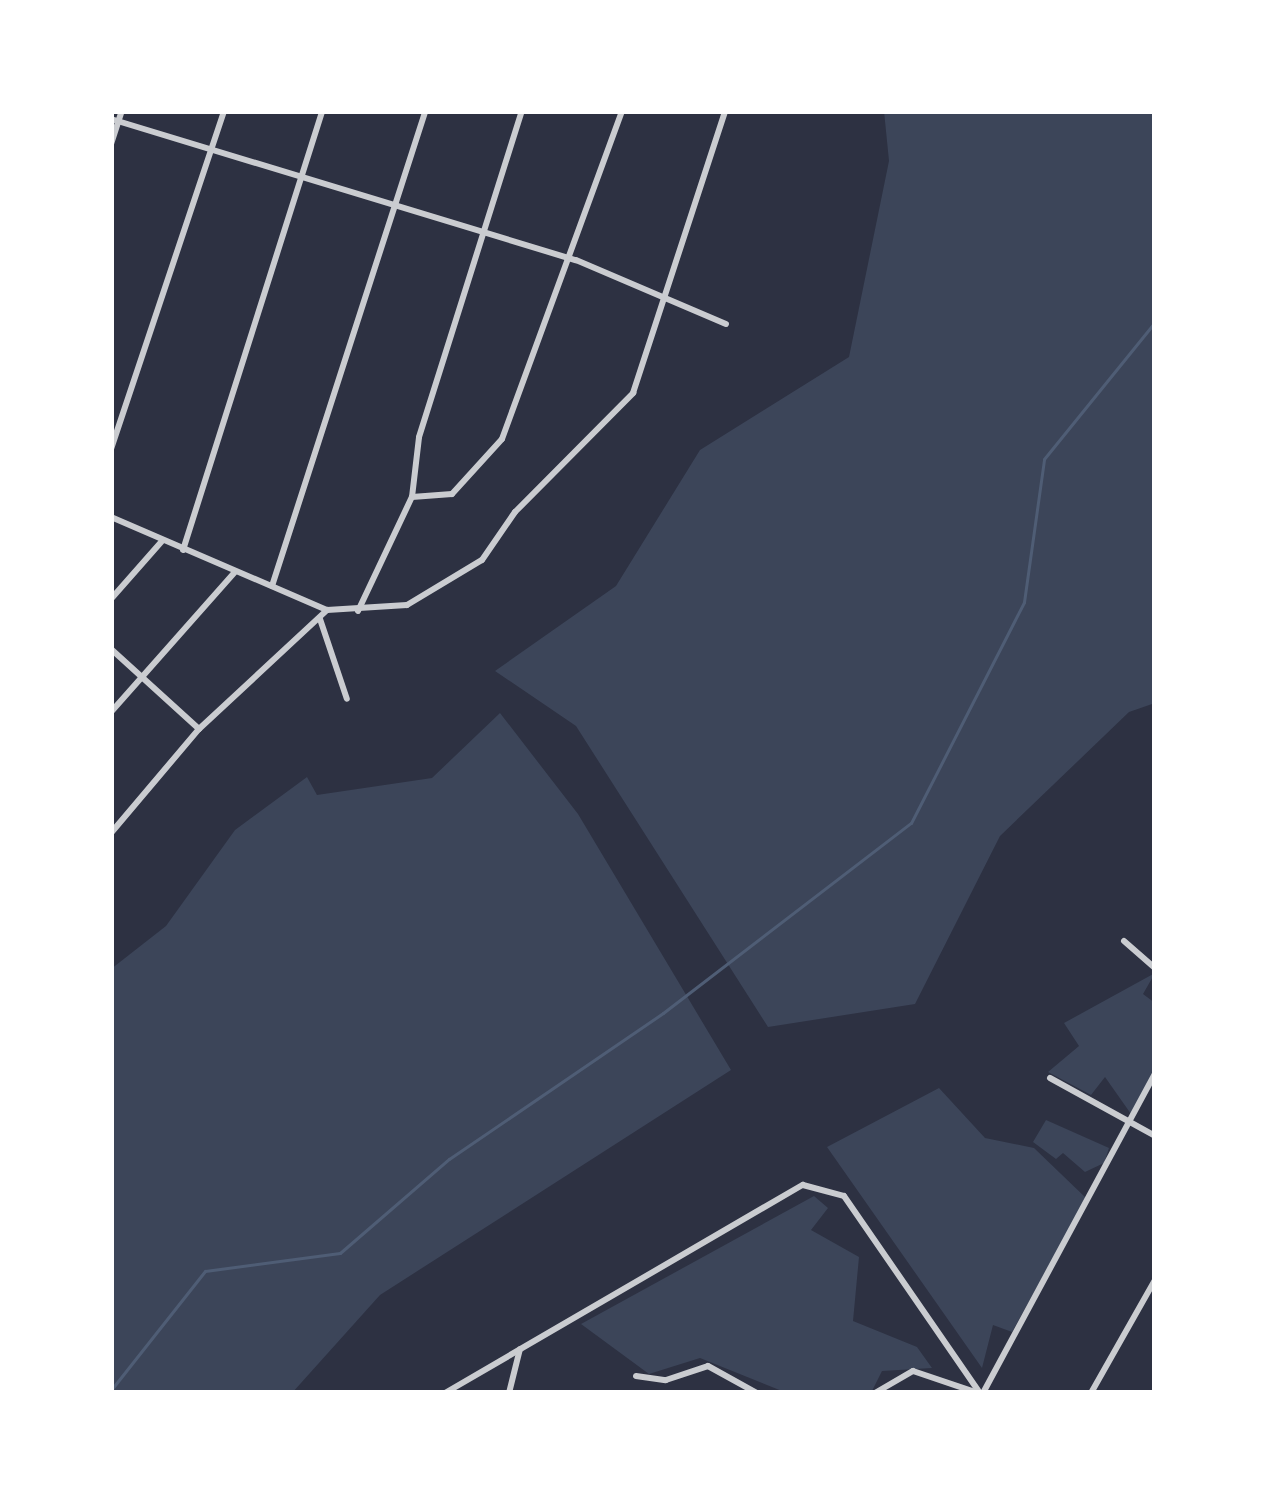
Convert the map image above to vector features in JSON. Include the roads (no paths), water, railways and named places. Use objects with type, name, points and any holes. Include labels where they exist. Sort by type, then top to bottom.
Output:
[{"type":"street","points":[[111,144],[115,120],[122,111]]},
{"type":"street","points":[[111,449],[224,111]]},
{"type":"street","points":[[183,550],[322,111]]},
{"type":"street","points":[[272,586],[424,111]]},
{"type":"street","points":[[358,610],[412,497],[418,437],[522,111]]},
{"type":"street","points":[[412,497],[452,494],[502,439],[576,260],[622,111]]},
{"type":"street","points":[[111,517],[327,610],[407,604],[482,560],[515,512],[617,419],[725,111]]},
{"type":"street","points":[[115,120],[482,238],[576,260],[664,293],[726,324]]},
{"type":"street","points":[[111,599],[162,541]]},
{"type":"street","points":[[111,712],[234,573]]},
{"type":"street","points":[[111,833],[199,729],[327,610]]},
{"type":"street","points":[[320,619],[347,699]]},
{"type":"street","points":[[111,649],[199,729]]},
{"type":"street","points":[[1124,941],[1155,968]]},
{"type":"street","points":[[980,1393],[1155,1073]]},
{"type":"street","points":[[1050,1078],[1155,1136]]},
{"type":"street","points":[[445,1393],[709,1231],[815,1186],[844,1196],[980,1393]]},
{"type":"street","points":[[1091,1393],[1155,1280]]},
{"type":"street","points":[[509,1393],[520,1345]]},
{"type":"street","points":[[636,1376],[708,1366],[757,1393]]},
{"type":"street","points":[[875,1393],[893,1376],[928,1371],[980,1393]]},
{"type":"waterway","points":[[111,1390],[205,1271],[340,1253],[449,1159],[663,1013],[911,823],[1024,602],[1044,459],[1155,322]]}]
